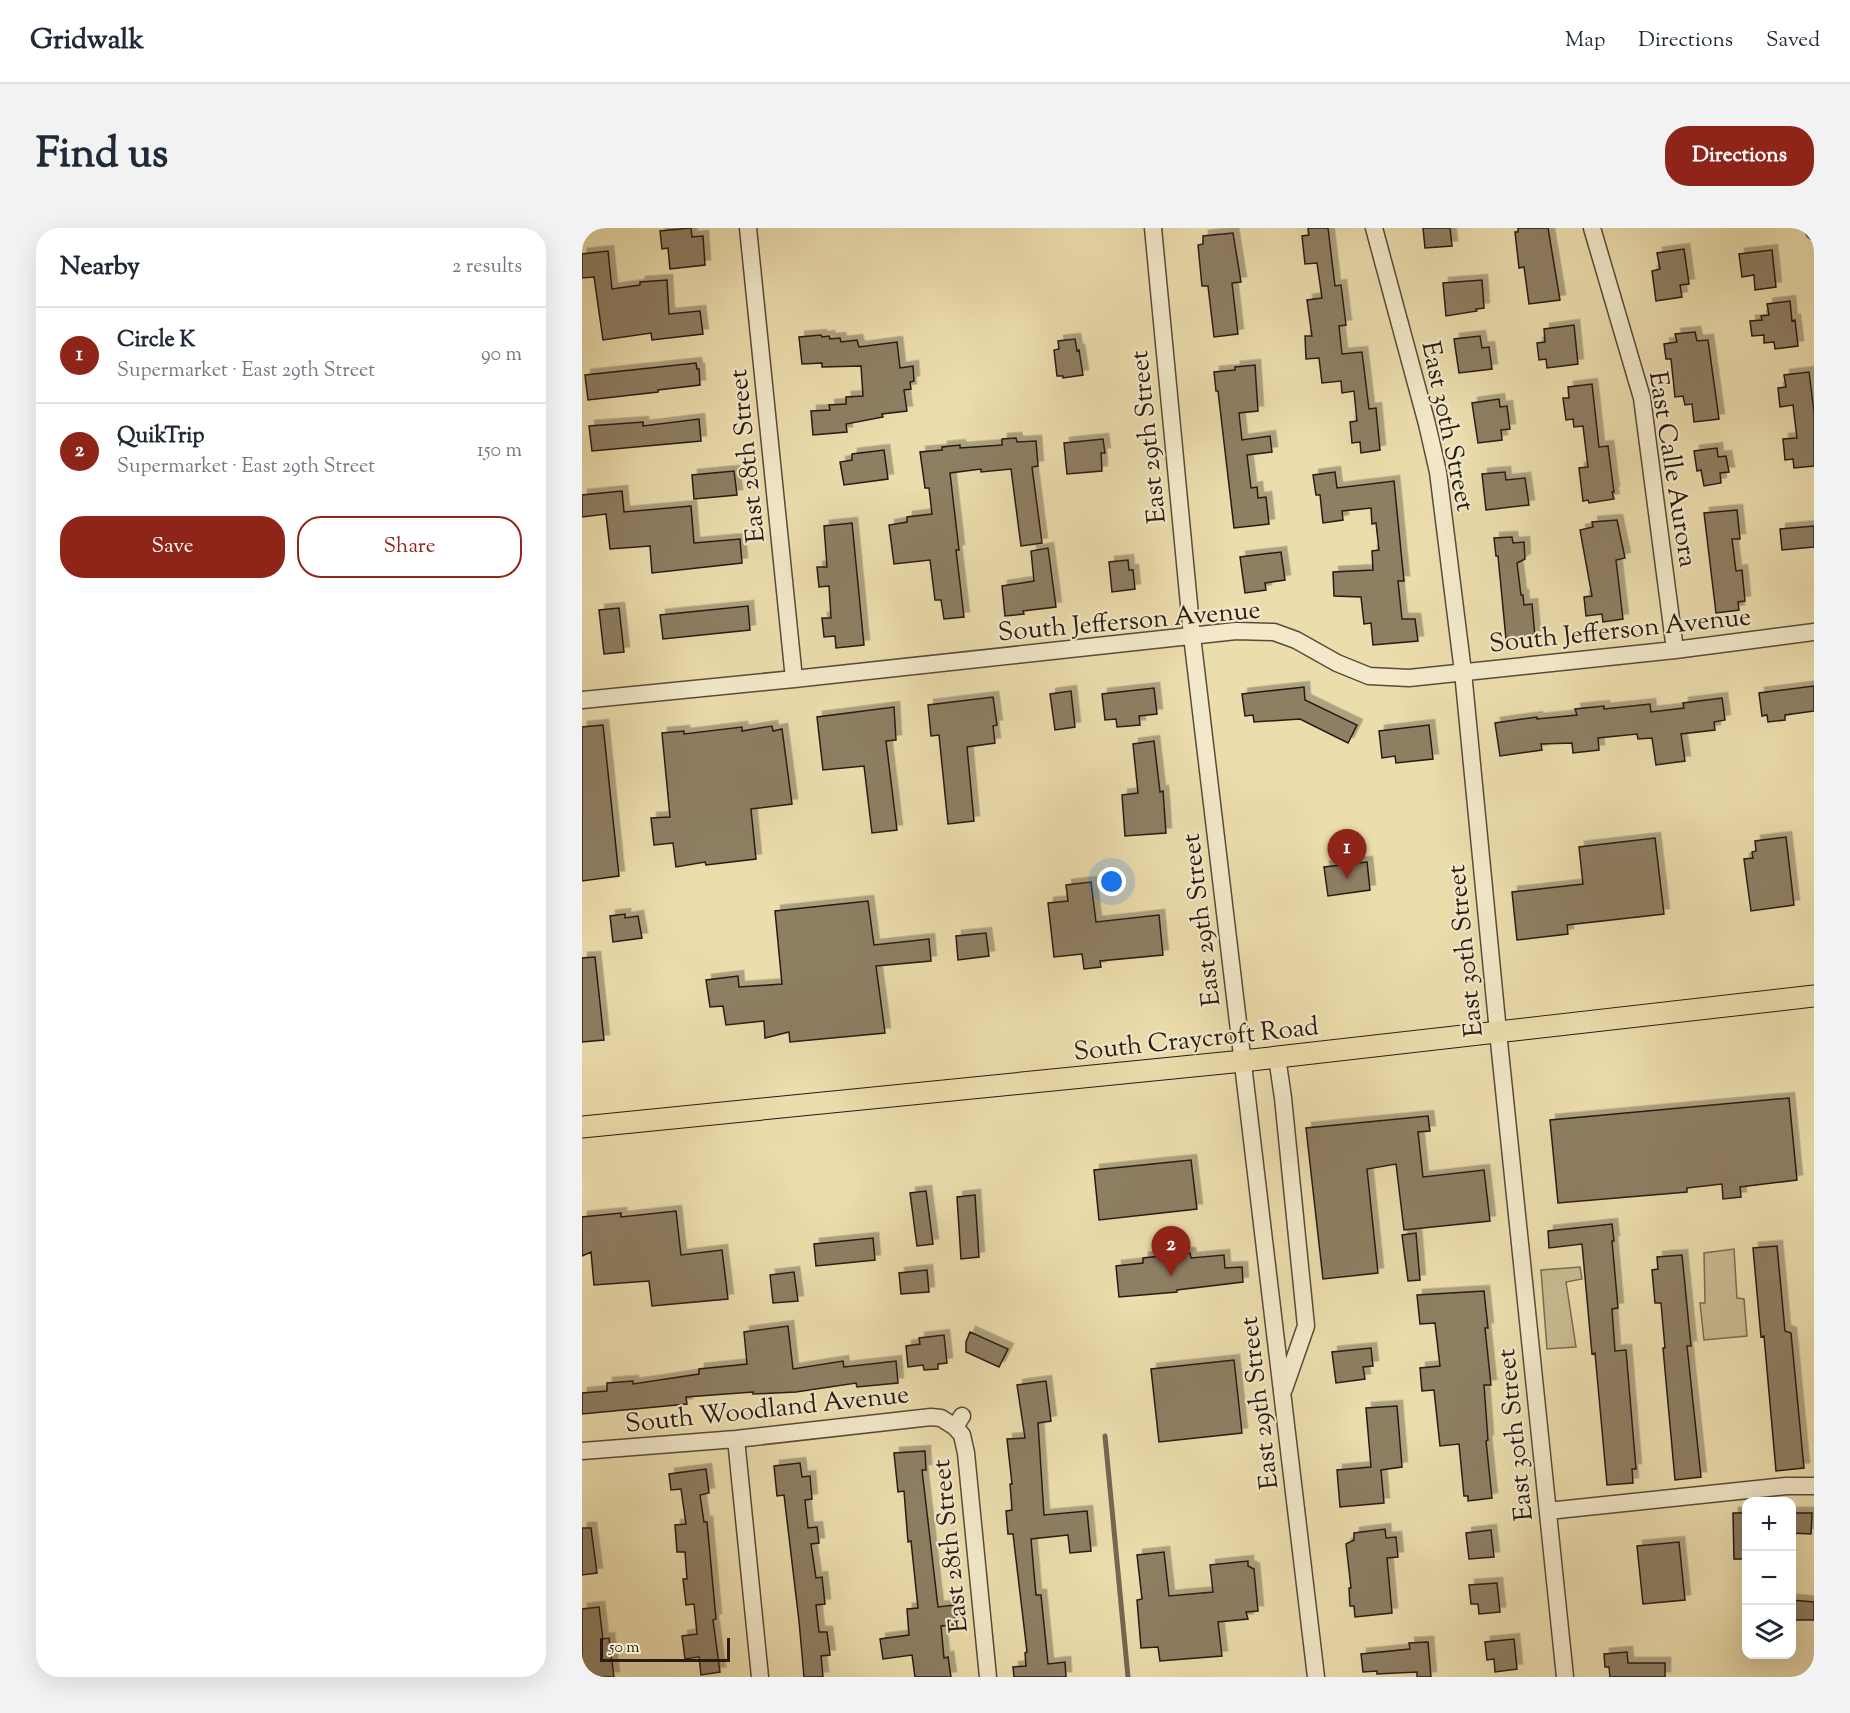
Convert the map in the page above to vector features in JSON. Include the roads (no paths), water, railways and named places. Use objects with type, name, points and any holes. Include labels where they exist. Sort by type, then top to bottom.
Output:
[{"type":"main road","name":"South Craycroft Road","points":[[582,1127],[1243,1061],[1814,996]]},
{"type":"street","name":"East 28th Street","points":[[748,228],[794,680]]},
{"type":"street","name":"East 29th Street","points":[[1153,228],[1192,636],[1316,1677]]},
{"type":"street","name":"East 30th Street","points":[[1374,228],[1438,472],[1463,672],[1565,1677]]},
{"type":"street","name":"East Calle Aurora","points":[[1592,228],[1642,398],[1676,650]]},
{"type":"street","name":"South Jefferson Avenue","points":[[582,700],[794,680],[1236,631],[1274,633],[1296,640],[1337,663],[1369,676],[1409,678],[1676,650],[1814,632]]},
{"type":"street","points":[[1277,1057],[1306,1326],[1283,1392]]},
{"type":"street","name":"South Woodland Avenue","points":[[582,1451],[736,1439],[931,1417],[958,1421]]},
{"type":"street","name":"East 28th Street","points":[[958,1421],[966,1453],[988,1677]]},
{"type":"street","points":[[736,1439],[760,1677]]},
{"type":"street","points":[[1548,1511],[1786,1486],[1814,1486]]},
{"type":"waterway","points":[[1105,1436],[1128,1677]]},
{"type":"place","name":"Circle K","points":[[1347,879]]},
{"type":"place","name":"QuikTrip","points":[[1171,1276]]}]
